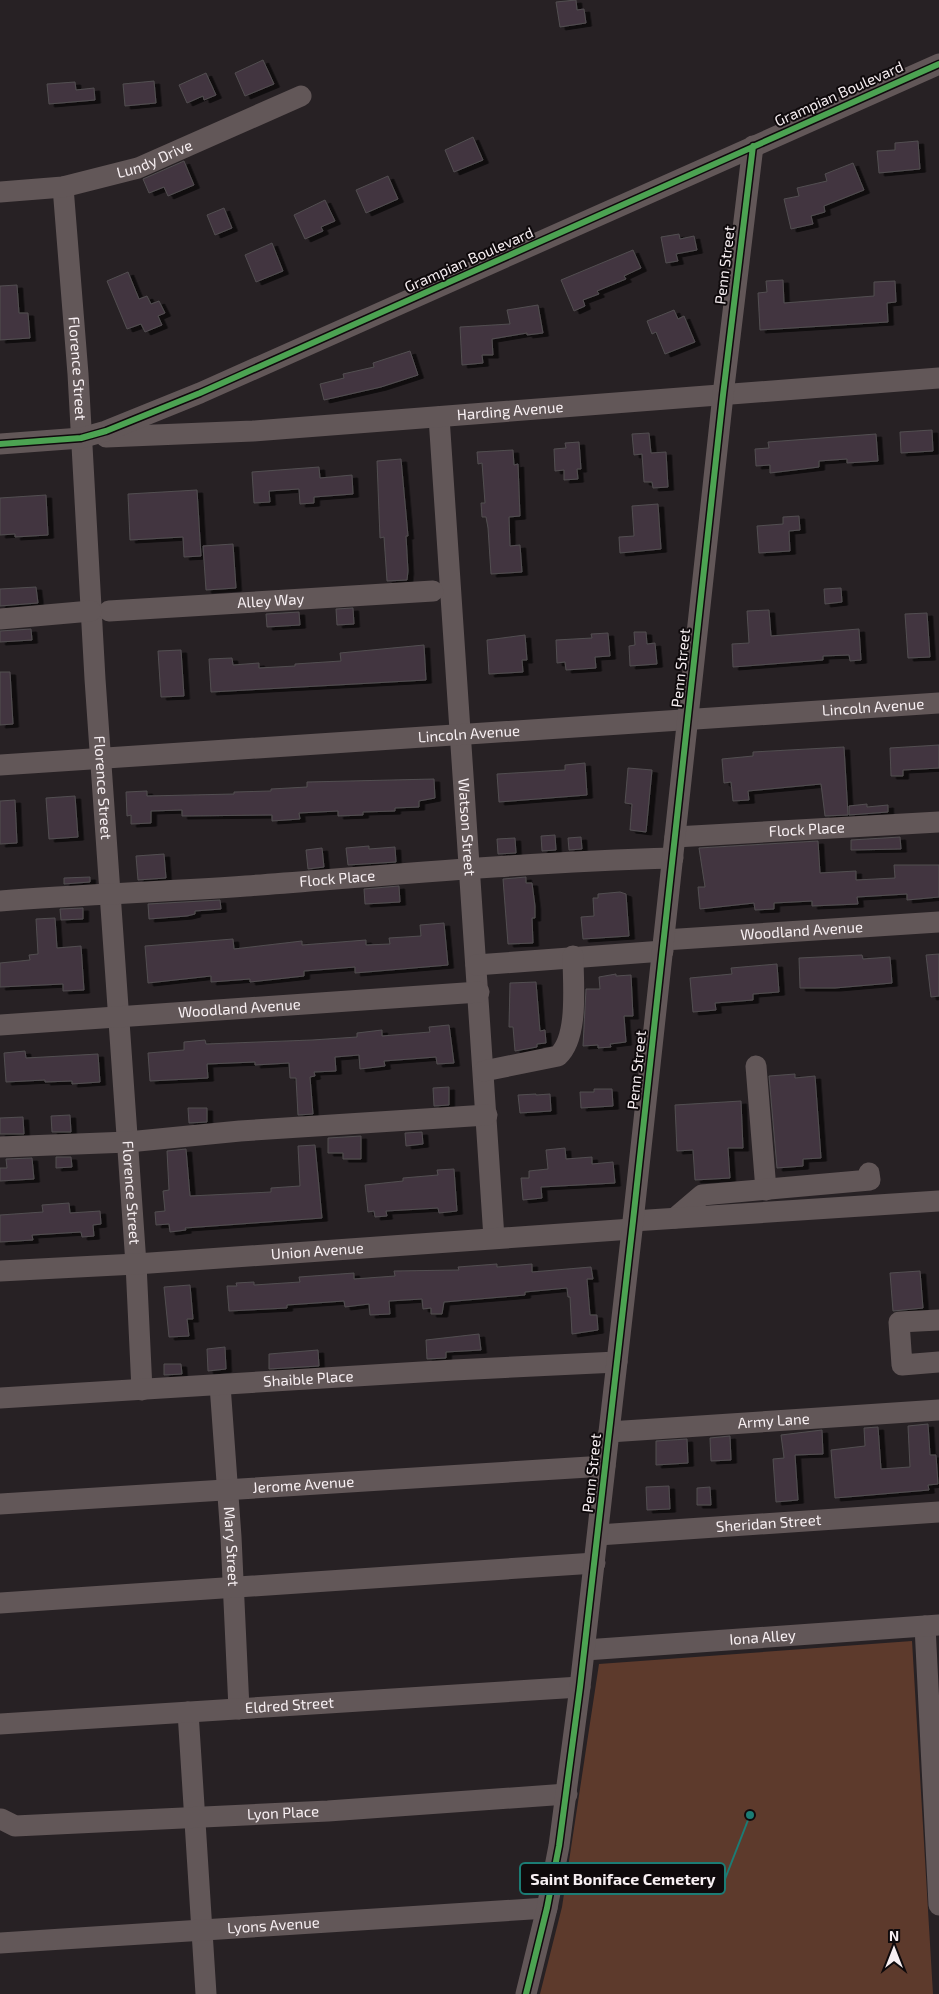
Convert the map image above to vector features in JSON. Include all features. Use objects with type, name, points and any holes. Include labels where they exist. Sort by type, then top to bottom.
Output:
[{"type":"street","name":"Grampian Boulevard","points":[[0,444],[81,438],[106,431],[266,365],[939,64]]},
{"type":"street","name":"Lundy Drive","points":[[0,192],[63,187],[138,168],[300,96]]},
{"type":"street","name":"Penn Street","points":[[526,1994],[547,1908],[567,1794],[633,1225],[722,395],[752,146]]},
{"type":"street","name":"Florence Street","points":[[63,187],[81,438],[100,611],[102,759],[136,1264],[142,1390]]},
{"type":"street","name":"Harding Avenue","points":[[81,438],[201,434],[939,378]]},
{"type":"street","name":"Watson Street","points":[[439,417],[494,1238]]},
{"type":"street","name":"Alley Way","points":[[0,620],[100,611],[433,591]]},
{"type":"street","name":"Lincoln Avenue","points":[[0,766],[939,703]]},
{"type":"street","name":"Flock Place","points":[[0,901],[64,895],[111,894],[469,869],[939,822]]},
{"type":"street","name":"Woodland Avenue","points":[[476,965],[664,945],[939,922]]},
{"type":"street","points":[[484,1071],[558,1056],[565,1050],[572,1028],[574,956]]},
{"type":"street","name":"Woodland Avenue","points":[[0,1026],[479,992]]},
{"type":"street","points":[[756,1066],[766,1190]]},
{"type":"street","points":[[0,1147],[128,1142],[240,1131],[487,1115]]},
{"type":"street","points":[[675,1218],[702,1196],[870,1180],[869,1173]]},
{"type":"street","name":"Union Avenue","points":[[0,1271],[136,1264],[494,1238],[633,1225],[675,1218],[939,1201]]},
{"type":"street","points":[[939,1320],[899,1322],[902,1365],[939,1362]]},
{"type":"street","name":"Shaible Place","points":[[0,1398],[617,1362]]},
{"type":"street","name":"Mary Street","points":[[220,1385],[239,1709]]},
{"type":"street","name":"Army Lane","points":[[609,1432],[939,1410]]},
{"type":"street","name":"Jerome Avenue","points":[[0,1504],[605,1466]]},
{"type":"street","name":"Sheridan Street","points":[[598,1535],[939,1512]]},
{"type":"street","points":[[0,1603],[595,1562]]},
{"type":"street","points":[[932,1626],[939,1905]]},
{"type":"street","name":"Iona Alley","points":[[584,1650],[932,1626]]},
{"type":"street","name":"Eldred Street","points":[[0,1724],[580,1687]]},
{"type":"street","points":[[188,1712],[206,1994]]},
{"type":"street","name":"Lyon Place","points":[[0,1819],[15,1826],[29,1826],[194,1816],[328,1811],[567,1794]]},
{"type":"street","name":"Lyons Avenue","points":[[0,1943],[547,1908]]},
{"type":"shaded area","points":[[912,1641],[933,1994],[540,1994],[562,1907],[599,1664]]},
{"type":"building","points":[[576,0],[577,10],[584,9],[586,23],[560,27],[556,2]]},
{"type":"building","points":[[263,60],[274,84],[245,96],[235,73]]},
{"type":"building","points":[[206,73],[216,95],[204,100],[203,96],[187,103],[179,85]]},
{"type":"building","points":[[154,81],[156,103],[125,106],[123,84]]},
{"type":"building","points":[[75,82],[76,90],[94,88],[95,100],[49,104],[47,84]]},
{"type":"building","points":[[473,137],[483,160],[454,172],[445,150]]},
{"type":"building","points":[[918,141],[920,169],[879,173],[877,151],[895,150],[895,143]]},
{"type":"building","points":[[184,161],[194,185],[168,196],[164,187],[149,193],[143,179]]},
{"type":"building","points":[[853,163],[864,190],[824,206],[825,212],[811,216],[813,224],[791,229],[784,199],[799,196],[797,188],[827,181],[825,174]]},
{"type":"building","points":[[388,176],[398,199],[366,213],[356,190]]},
{"type":"building","points":[[325,200],[335,221],[321,227],[323,231],[305,239],[294,215]]},
{"type":"building","points":[[224,208],[232,228],[215,235],[207,215]]},
{"type":"building","points":[[679,234],[680,239],[694,236],[697,250],[676,254],[678,261],[666,263],[661,237]]},
{"type":"building","points":[[272,243],[283,271],[256,282],[245,255]]},
{"type":"building","points":[[633,250],[641,268],[624,276],[626,279],[597,291],[599,294],[583,300],[585,306],[574,311],[561,280]]},
{"type":"building","points":[[128,272],[139,299],[147,296],[151,304],[159,301],[165,313],[158,316],[162,325],[145,332],[141,324],[127,329],[107,281]]},
{"type":"building","points":[[783,280],[784,303],[874,296],[874,282],[895,281],[896,302],[887,303],[888,322],[760,330],[758,293],[767,292],[766,281]]},
{"type":"building","points":[[17,285],[19,313],[28,313],[30,338],[0,340],[0,286]]},
{"type":"building","points":[[538,305],[543,333],[527,335],[527,333],[492,339],[493,355],[482,355],[483,363],[462,365],[460,327],[510,324],[507,310]]},
{"type":"building","points":[[674,310],[678,319],[684,316],[695,342],[665,354],[656,332],[652,334],[647,321]]},
{"type":"building","points":[[410,351],[418,375],[381,387],[324,400],[320,384],[344,378],[343,374],[374,367],[373,363]]},
{"type":"building","points":[[932,430],[933,451],[901,453],[900,432]]},
{"type":"building","points":[[649,433],[651,453],[666,452],[668,487],[653,488],[652,482],[644,482],[642,454],[634,455],[632,434]]},
{"type":"building","points":[[876,434],[878,461],[847,463],[847,459],[819,461],[819,467],[770,473],[770,465],[756,466],[755,449],[769,448],[768,442]]},
{"type":"building","points":[[579,442],[581,469],[577,469],[578,479],[564,480],[564,470],[555,471],[554,449],[566,448],[565,443]]},
{"type":"building","points":[[513,450],[514,465],[518,464],[520,516],[509,517],[510,546],[520,545],[522,572],[491,574],[488,528],[486,517],[482,517],[481,503],[485,503],[482,463],[478,464],[477,452]]},
{"type":"building","points":[[401,459],[408,536],[406,536],[407,580],[387,581],[384,537],[380,538],[377,461]]},
{"type":"building","points":[[319,467],[320,478],[352,475],[353,494],[314,497],[314,503],[300,504],[299,489],[269,491],[270,502],[254,503],[252,472]]},
{"type":"building","points":[[197,490],[201,556],[184,557],[183,537],[130,540],[128,494]]},
{"type":"building","points":[[46,495],[48,535],[15,537],[15,534],[0,535],[0,498]]},
{"type":"building","points":[[658,504],[661,549],[620,553],[619,537],[634,536],[632,506]]},
{"type":"building","points":[[799,516],[800,530],[789,531],[790,551],[759,553],[757,526],[783,524],[783,517]]},
{"type":"building","points":[[233,544],[236,588],[206,590],[203,546]]},
{"type":"building","points":[[36,587],[38,603],[0,606],[0,589]]},
{"type":"building","points":[[841,588],[842,602],[825,604],[824,589]]},
{"type":"building","points":[[353,608],[354,624],[337,625],[336,609]]},
{"type":"building","points":[[769,610],[771,636],[859,629],[861,660],[850,661],[849,655],[823,656],[823,660],[733,667],[732,644],[749,643],[747,611]]},
{"type":"building","points":[[299,612],[300,625],[267,627],[266,614]]},
{"type":"building","points":[[927,613],[930,657],[908,658],[905,614]]},
{"type":"building","points":[[31,629],[32,640],[0,642],[0,631]]},
{"type":"building","points":[[634,632],[646,632],[647,644],[655,643],[657,664],[630,666],[629,646],[635,645]]},
{"type":"building","points":[[608,633],[610,656],[595,657],[596,668],[566,670],[565,662],[557,663],[556,640],[592,638],[591,634]]},
{"type":"building","points":[[525,635],[527,660],[522,660],[523,672],[489,674],[487,640]]},
{"type":"building","points":[[424,645],[426,680],[211,692],[209,659],[232,658],[233,665],[259,663],[259,668],[295,666],[295,664],[341,661],[340,653]]},
{"type":"building","points":[[181,650],[184,696],[161,697],[158,651]]},
{"type":"building","points":[[0,672],[10,672],[13,724],[0,725]]},
{"type":"building","points":[[939,745],[939,768],[903,770],[903,776],[891,776],[890,748]]},
{"type":"building","points":[[844,747],[848,815],[825,816],[821,784],[748,791],[749,800],[733,801],[731,782],[724,783],[722,759],[753,756],[753,752]]},
{"type":"building","points":[[585,763],[587,795],[499,802],[497,774],[565,770],[565,765]]},
{"type":"building","points":[[628,768],[652,770],[646,832],[630,830],[632,804],[625,803]]},
{"type":"building","points":[[434,779],[435,798],[419,801],[419,807],[395,808],[395,811],[363,812],[363,815],[338,816],[338,811],[299,813],[300,819],[272,821],[272,815],[182,816],[182,810],[151,811],[151,823],[131,824],[131,815],[127,816],[126,792],[147,791],[147,796],[234,794],[234,792],[271,791],[271,789],[307,787],[307,782]]},
{"type":"building","points":[[75,796],[78,837],[49,839],[46,798]]},
{"type":"building","points":[[15,800],[17,843],[0,844],[0,801]]},
{"type":"building","points":[[867,804],[867,807],[888,805],[888,812],[849,815],[849,806]]},
{"type":"building","points":[[555,835],[556,850],[542,851],[541,836]]},
{"type":"building","points":[[581,837],[582,849],[569,850],[568,838]]},
{"type":"building","points":[[900,837],[901,849],[851,850],[851,840]]},
{"type":"building","points":[[515,838],[516,853],[498,854],[497,839]]},
{"type":"building","points":[[818,841],[820,873],[856,871],[856,880],[895,878],[894,865],[939,865],[939,897],[907,900],[907,894],[857,897],[858,904],[812,906],[812,901],[774,903],[774,909],[755,910],[754,903],[700,909],[698,887],[705,887],[699,848]]},
{"type":"building","points":[[369,846],[369,849],[395,847],[396,862],[348,865],[346,848]]},
{"type":"building","points":[[322,848],[324,867],[308,869],[306,850]]},
{"type":"building","points":[[164,854],[166,878],[138,880],[136,856]]},
{"type":"building","points":[[90,877],[90,882],[64,884],[64,878]]},
{"type":"building","points":[[526,877],[526,883],[532,883],[535,906],[535,918],[532,918],[533,943],[508,944],[503,879]]},
{"type":"building","points":[[399,886],[400,902],[365,904],[364,889]]},
{"type":"building","points":[[620,892],[626,894],[629,936],[583,939],[581,917],[594,916],[593,898],[598,898],[598,894]]},
{"type":"building","points":[[220,900],[221,909],[195,911],[195,914],[187,916],[149,919],[148,904]]},
{"type":"building","points":[[83,908],[83,919],[61,920],[60,909]]},
{"type":"building","points":[[55,918],[57,948],[81,946],[84,990],[63,991],[63,984],[0,987],[0,963],[30,960],[29,955],[38,954],[36,919]]},
{"type":"building","points":[[444,923],[448,965],[355,973],[355,967],[304,971],[304,976],[250,982],[250,979],[211,982],[211,976],[148,983],[145,946],[233,939],[234,949],[302,941],[302,945],[366,940],[366,945],[390,944],[389,938],[421,936],[420,925]]},
{"type":"building","points":[[939,954],[939,996],[931,997],[926,955]]},
{"type":"building","points":[[862,955],[863,959],[890,957],[892,983],[835,988],[800,988],[799,958]]},
{"type":"building","points":[[777,964],[779,992],[753,994],[753,1000],[715,1003],[716,1010],[693,1012],[690,978],[732,974],[731,968]]},
{"type":"building","points":[[616,974],[616,976],[631,975],[633,1016],[624,1016],[626,1042],[610,1044],[611,1047],[598,1048],[598,1045],[583,1046],[586,989],[600,989],[599,977]]},
{"type":"building","points":[[536,982],[540,1031],[545,1030],[546,1043],[537,1044],[537,1047],[515,1051],[513,1027],[509,1027],[510,983]]},
{"type":"building","points":[[449,1025],[454,1063],[437,1064],[436,1057],[384,1061],[385,1066],[360,1069],[359,1055],[335,1057],[336,1071],[314,1072],[315,1076],[310,1077],[313,1114],[298,1115],[296,1078],[290,1078],[289,1063],[255,1065],[255,1062],[207,1064],[208,1078],[150,1081],[148,1053],[184,1050],[184,1042],[205,1040],[206,1044],[312,1040],[357,1037],[357,1033],[382,1030],[382,1036],[430,1032],[429,1027]]},
{"type":"building","points":[[25,1051],[26,1058],[98,1054],[100,1082],[72,1084],[72,1081],[45,1082],[45,1080],[6,1082],[4,1053]]},
{"type":"building","points":[[795,1074],[795,1078],[815,1076],[821,1158],[803,1159],[803,1166],[777,1168],[769,1076]]},
{"type":"building","points":[[449,1087],[449,1105],[434,1106],[433,1088]]},
{"type":"building","points":[[594,1089],[612,1089],[613,1106],[581,1108],[580,1092],[594,1092]]},
{"type":"building","points":[[550,1094],[551,1111],[520,1113],[518,1095]]},
{"type":"building","points":[[741,1101],[743,1148],[728,1148],[730,1178],[695,1180],[693,1150],[677,1151],[675,1105]]},
{"type":"building","points":[[188,1108],[207,1108],[207,1122],[189,1123]]},
{"type":"building","points":[[70,1115],[71,1132],[52,1132],[51,1116]]},
{"type":"building","points":[[23,1117],[24,1134],[0,1134],[0,1118]]},
{"type":"building","points":[[422,1132],[423,1144],[406,1146],[405,1133]]},
{"type":"building","points":[[361,1136],[361,1159],[343,1159],[343,1153],[328,1153],[328,1138]]},
{"type":"building","points":[[315,1145],[322,1218],[185,1228],[186,1230],[170,1232],[169,1224],[156,1225],[155,1212],[165,1211],[163,1191],[169,1190],[167,1151],[186,1149],[190,1196],[271,1192],[271,1188],[300,1186],[298,1146]]},
{"type":"building","points":[[565,1148],[566,1159],[592,1157],[592,1164],[613,1162],[615,1183],[541,1187],[542,1198],[523,1200],[521,1178],[529,1178],[529,1171],[548,1169],[546,1150]]},
{"type":"building","points":[[56,1157],[71,1157],[72,1167],[56,1168]]},
{"type":"building","points":[[32,1158],[34,1179],[0,1181],[0,1168],[7,1168],[6,1159]]},
{"type":"building","points":[[454,1169],[457,1211],[439,1213],[438,1208],[386,1211],[387,1216],[375,1217],[374,1211],[368,1212],[365,1185],[403,1181],[403,1178],[438,1175],[437,1170]]},
{"type":"building","points":[[69,1203],[70,1213],[100,1211],[101,1224],[93,1225],[94,1236],[82,1237],[81,1232],[32,1235],[33,1240],[0,1242],[0,1215],[43,1212],[42,1205]]},
{"type":"building","points":[[497,1264],[497,1267],[532,1264],[532,1272],[591,1267],[593,1279],[587,1279],[590,1315],[597,1315],[598,1330],[572,1334],[570,1297],[568,1297],[567,1288],[525,1292],[525,1295],[444,1302],[442,1314],[431,1314],[431,1308],[423,1309],[422,1299],[389,1301],[390,1314],[370,1315],[369,1304],[345,1307],[344,1301],[287,1305],[287,1308],[229,1311],[227,1286],[237,1286],[236,1283],[254,1282],[254,1285],[300,1282],[299,1277],[354,1273],[354,1279],[395,1276],[394,1271],[459,1270],[458,1267]]},
{"type":"building","points":[[920,1271],[923,1308],[893,1311],[890,1273]]},
{"type":"building","points":[[190,1285],[193,1319],[187,1319],[189,1336],[169,1337],[164,1287]]},
{"type":"building","points":[[479,1334],[481,1350],[446,1352],[446,1358],[427,1359],[426,1340]]},
{"type":"building","points":[[225,1347],[226,1369],[208,1371],[207,1349]]},
{"type":"building","points":[[318,1350],[319,1366],[269,1369],[269,1354]]},
{"type":"building","points":[[164,1364],[181,1364],[182,1374],[164,1375]]},
{"type":"building","points":[[928,1424],[930,1455],[936,1455],[938,1484],[928,1485],[929,1490],[835,1498],[831,1450],[865,1446],[864,1428],[878,1427],[881,1469],[910,1467],[908,1426]]},
{"type":"building","points":[[822,1430],[823,1454],[795,1455],[798,1500],[776,1502],[773,1459],[784,1458],[781,1435]]},
{"type":"building","points":[[730,1436],[731,1460],[711,1461],[710,1438]]},
{"type":"building","points":[[687,1439],[688,1463],[656,1465],[656,1441]]},
{"type":"building","points":[[669,1486],[670,1509],[647,1510],[646,1487]]},
{"type":"building","points":[[710,1487],[711,1505],[697,1505],[697,1488]]},
{"type":"cycle path","points":[[0,444],[81,438],[106,431],[200,393],[939,64]]},
{"type":"cycle path","points":[[526,1994],[547,1908],[559,1846],[580,1687],[723,395],[753,146]]},
{"type":"place","name":"Saint Boniface Cemetery","points":[[750,1815]]}]
